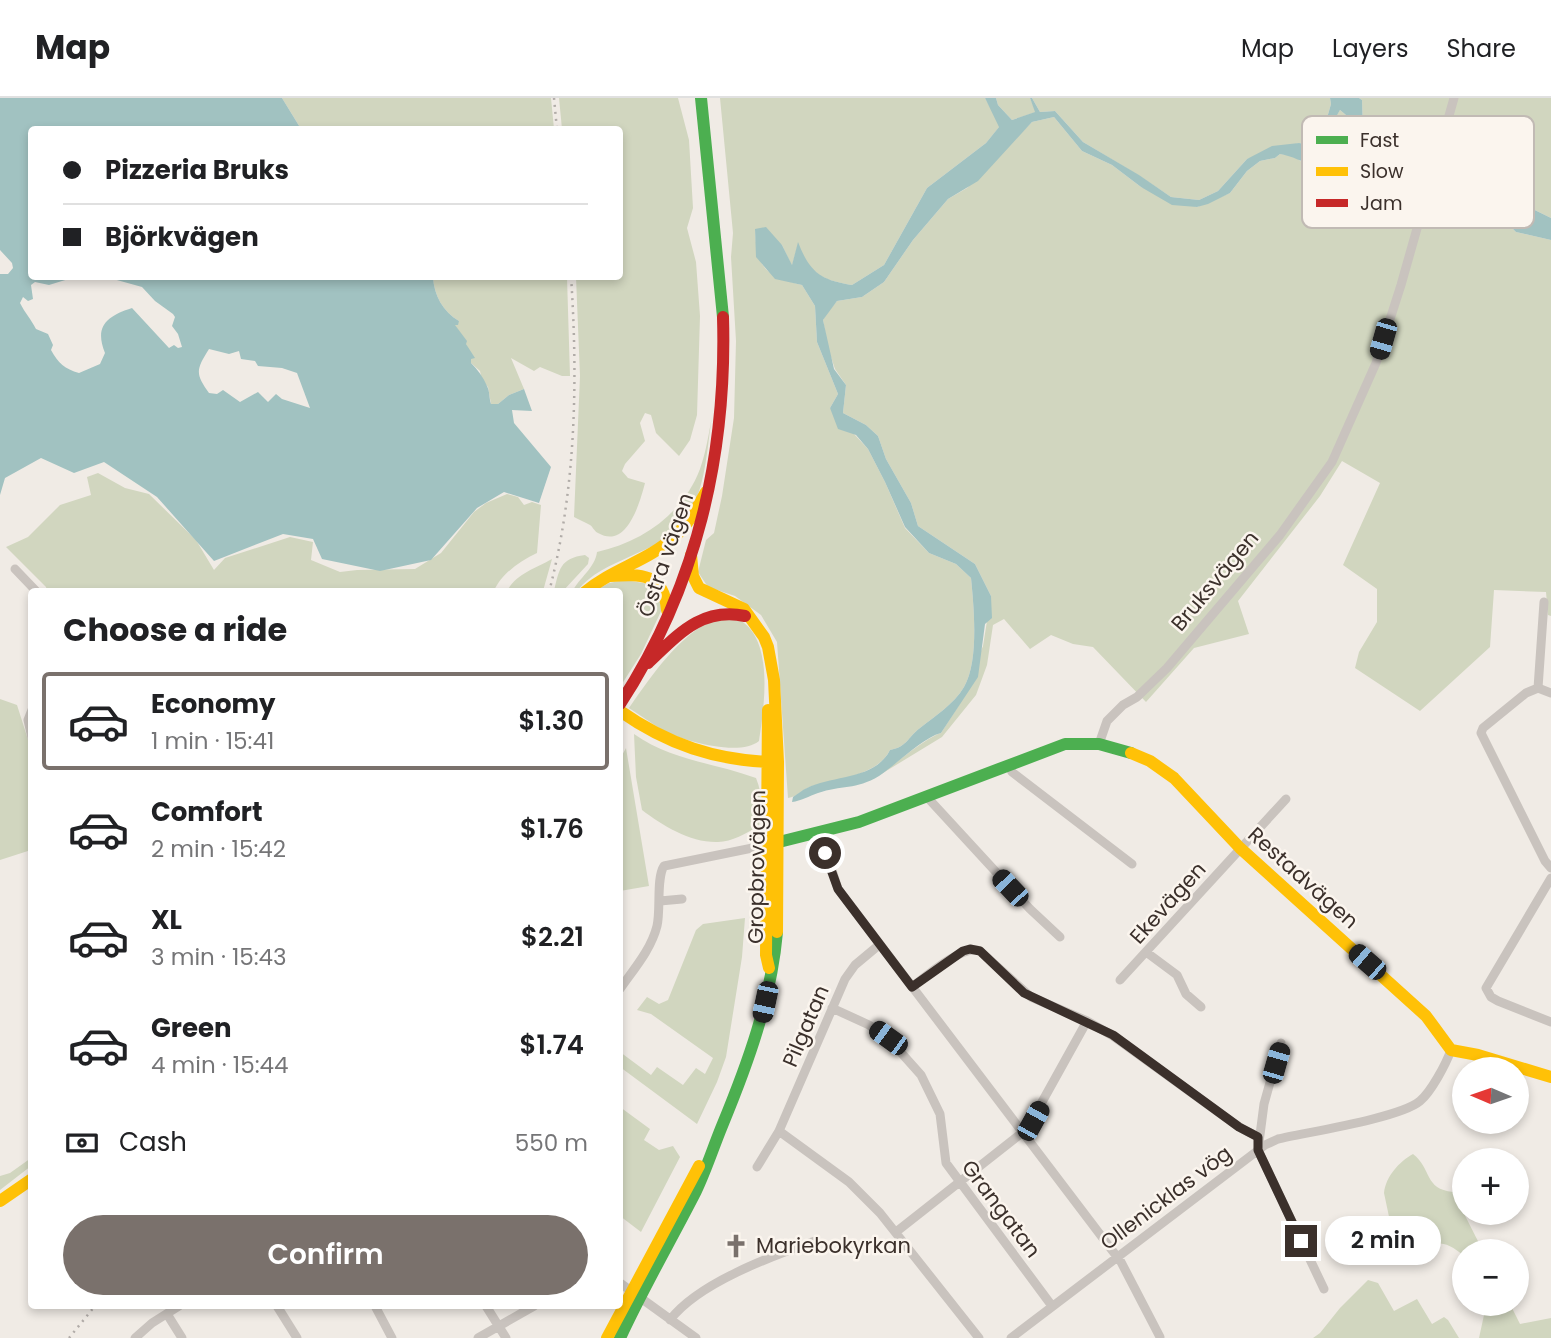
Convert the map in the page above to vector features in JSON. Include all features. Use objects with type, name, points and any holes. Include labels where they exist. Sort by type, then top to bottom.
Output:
[{"type":"street","name":"Östra vägen","points":[[623,699],[645,665],[691,555],[711,484],[722,408],[723,326],[701,98]]},
{"type":"street","name":"Bruksvägen","points":[[1449,116],[1454,98]]},
{"type":"street","name":"Bruksvägen","points":[[1098,744],[1107,721],[1123,705],[1137,698],[1167,668],[1280,534],[1332,462],[1376,363],[1417,228]]},
{"type":"street","points":[[590,588],[606,576],[654,552],[671,540],[688,523],[711,484]]},
{"type":"street","points":[[691,555],[693,576],[699,588],[744,609],[752,619]]},
{"type":"street","points":[[15,569],[33,588]]},
{"type":"street","points":[[606,576],[641,575],[658,583],[666,595],[667,615]]},
{"type":"street","points":[[1538,688],[1544,602]]},
{"type":"street","points":[[645,665],[695,622],[710,614],[726,611],[752,619]]},
{"type":"street","name":"Gropbrovägen","points":[[607,1338],[697,1188],[756,1039],[762,1016],[770,972],[766,955],[772,844],[771,660],[764,637],[752,619]]},
{"type":"street","points":[[1551,693],[1538,688],[1526,693],[1483,728],[1482,733],[1545,861],[1551,867]]},
{"type":"street","points":[[623,713],[648,732],[673,744],[710,754],[772,762]]},
{"type":"street","points":[[623,985],[645,953],[654,934],[660,901],[660,871],[664,866],[820,832],[894,810],[1065,744],[1098,744]]},
{"type":"street","name":"Restadvägen","points":[[1098,744],[1141,757],[1165,771],[1190,793],[1240,848],[1426,1016],[1451,1050]]},
{"type":"street","points":[[1009,766],[1012,772],[1132,863]]},
{"type":"street","points":[[927,797],[1030,909],[1060,937]]},
{"type":"street","name":"Ekevägen","points":[[1120,980],[1286,799]]},
{"type":"street","points":[[820,832],[838,889],[1121,1262],[1160,1337]]},
{"type":"street","points":[[1551,878],[1488,983],[1488,993],[1498,1001],[1551,1022]]},
{"type":"street","points":[[660,901],[682,899]]},
{"type":"street","name":"Pilgatan","points":[[757,1167],[782,1134],[832,1008],[850,972],[879,945]]},
{"type":"street","points":[[912,987],[963,951],[980,951],[1031,997],[1113,1035],[1239,1127],[1258,1137]]},
{"type":"street","points":[[1146,952],[1177,975],[1184,991],[1201,1007]]},
{"type":"street","name":"Grangatan","points":[[832,1008],[869,1025],[888,1038],[921,1075],[940,1114],[946,1163],[1052,1306]]},
{"type":"street","points":[[896,1232],[1024,1132],[1033,1121],[1087,1021]]},
{"type":"street","points":[[1282,1044],[1264,1104],[1258,1150],[1324,1289]]},
{"type":"street","points":[[1451,1050],[1478,1055],[1551,1077]]},
{"type":"street","name":"Ollenicklas vög","points":[[1012,1338],[1258,1150],[1278,1139],[1410,1107],[1425,1096],[1451,1050]]},
{"type":"street","points":[[782,1134],[849,1182],[896,1232],[979,1338]]},
{"type":"street","points":[[0,1201],[28,1182]]},
{"type":"street","points":[[670,1320],[687,1301],[704,1290],[782,1252],[815,1241]]},
{"type":"street","points":[[623,1285],[696,1338]]},
{"type":"street","name":"Gropbrovägen","points":[[621,1338],[635,1294]]},
{"type":"street","points":[[135,1338],[174,1309]]},
{"type":"street","points":[[279,1309],[297,1338]]},
{"type":"street","points":[[377,1309],[392,1338]]},
{"type":"street","points":[[488,1309],[506,1338]]},
{"type":"street","points":[[478,1338],[529,1309]]},
{"type":"street","points":[[167,1314],[182,1338]]},
{"type":"green space","points":[[282,98],[551,98],[554,126],[299,126]]},
{"type":"green space","points":[[559,98],[678,98],[689,140],[693,208],[687,228],[696,262],[700,316],[697,415],[690,440],[679,456],[656,433],[651,415],[645,413],[640,423],[645,441],[622,471],[628,478],[645,483],[643,491],[636,512],[624,530],[608,537],[574,517],[580,376],[576,280],[623,280],[623,126],[562,126]]},
{"type":"green space","points":[[720,98],[985,98],[1000,126],[986,143],[927,188],[884,265],[852,285],[832,281],[818,274],[807,262],[798,244],[792,266],[782,245],[755,230],[758,253],[765,268],[779,278],[802,285],[815,306],[817,342],[838,394],[830,408],[868,449],[905,528],[929,553],[956,564],[971,578],[973,604],[972,663],[964,687],[955,699],[904,744],[890,750],[876,766],[856,775],[812,786],[788,798],[777,642],[761,615],[735,596],[708,587],[698,572],[706,540],[714,533],[734,418],[736,341],[731,257],[733,233]]},
{"type":"green space","points":[[996,98],[1030,98],[1036,112],[1012,120],[998,105]]},
{"type":"green space","points":[[1032,98],[1330,98],[1331,104],[1328,116],[1302,116],[1302,143],[1247,159],[1218,191],[1199,200],[1171,197],[1083,142],[1055,111],[1040,112]]},
{"type":"green space","points":[[1359,98],[1551,98],[1551,218],[1534,210],[1534,116],[1363,116],[1362,100]]},
{"type":"green space","points":[[1340,110],[1347,116],[1336,116]]},
{"type":"green space","points":[[1054,117],[1082,151],[1112,165],[1141,187],[1197,207],[1230,193],[1247,171],[1260,161],[1275,158],[1280,154],[1294,156],[1302,162],[1302,228],[1512,228],[1516,232],[1551,240],[1551,616],[1548,615],[1546,592],[1494,590],[1490,647],[1420,711],[1355,668],[1359,652],[1377,622],[1377,589],[1343,565],[1380,483],[1342,461],[1320,496],[1238,601],[1249,634],[1194,648],[1146,702],[1093,647],[1073,644],[1051,635],[1030,649],[1004,619],[993,625],[987,665],[976,695],[942,737],[878,776],[918,746],[941,733],[959,705],[983,646],[991,596],[975,564],[918,526],[911,503],[886,459],[878,436],[866,425],[843,413],[846,385],[835,369],[828,348],[823,320],[827,313],[837,301],[862,297],[884,282],[913,240],[948,199],[967,188],[1032,122]]},
{"type":"green space","points":[[433,280],[567,280],[570,376],[562,376],[540,367],[534,371],[511,358],[524,389],[509,395],[498,404],[491,404],[488,387],[482,380],[480,371],[471,363],[466,344],[454,325],[459,321],[448,313],[435,290]]},
{"type":"green space","points":[[712,416],[699,490],[687,517],[678,529],[656,544],[601,570],[580,588],[574,588],[593,563],[597,552],[645,533],[672,512],[693,485],[706,449]]},
{"type":"green space","points":[[98,473],[125,488],[149,494],[196,540],[214,570],[225,558],[290,537],[313,542],[311,560],[340,572],[415,569],[441,553],[474,512],[486,503],[507,494],[518,497],[524,505],[532,502],[541,505],[537,553],[512,569],[496,588],[46,588],[6,547],[28,537],[60,505],[91,495],[87,477]]},
{"type":"green space","points":[[585,555],[589,558],[588,564],[566,588],[555,588],[562,566]]},
{"type":"green space","points":[[552,559],[544,588],[509,588],[521,576]]},
{"type":"green space","points":[[625,580],[655,585],[663,607],[641,654],[623,682],[623,588],[600,588]]},
{"type":"green space","points":[[716,617],[738,619],[750,628],[758,641],[764,674],[764,692],[759,741],[750,746],[711,746],[683,739],[662,730],[629,708],[657,669],[678,646]]},
{"type":"green space","points":[[0,699],[17,705],[28,740],[28,851],[0,860]]},
{"type":"green space","points":[[634,734],[662,750],[756,778],[761,802],[759,826],[739,837],[708,842],[678,832],[642,810],[636,777]]},
{"type":"green space","points":[[626,748],[649,886],[623,890],[623,754]]},
{"type":"green space","points":[[745,918],[742,957],[726,1057],[697,1124],[623,1069],[623,1054],[651,1075],[657,1067],[683,1085],[696,1068],[705,1074],[713,1058],[651,1014],[637,1010],[647,997],[659,1004],[668,1000],[696,930],[703,924]]},
{"type":"green space","points":[[623,1109],[650,1129],[644,1140],[659,1150],[673,1146],[680,1157],[641,1232],[623,1218]]},
{"type":"green space","points":[[1413,1154],[1437,1187],[1452,1192],[1452,1225],[1470,1225],[1477,1239],[1452,1239],[1452,1248],[1435,1243],[1404,1250],[1395,1245],[1384,1193],[1387,1181],[1403,1161]]},
{"type":"green space","points":[[28,1160],[28,1168],[0,1190],[0,1176],[10,1173]]},
{"type":"green space","points":[[1368,1280],[1378,1283],[1394,1311],[1417,1299],[1432,1324],[1444,1317],[1459,1338],[1313,1338]]},
{"type":"green space","points":[[1484,1316],[1516,1316],[1520,1324],[1551,1318],[1551,1338],[1479,1338]]},
{"type":"water","points":[[0,98],[282,98],[299,126],[28,126],[28,280],[65,280],[49,285],[35,282],[31,285],[33,299],[28,301],[23,297],[20,303],[36,329],[48,334],[53,345],[51,350],[59,362],[79,373],[100,364],[105,353],[101,336],[105,323],[132,308],[169,348],[174,345],[182,347],[172,326],[175,317],[173,314],[142,287],[117,280],[433,280],[440,302],[448,313],[459,321],[458,325],[455,325],[475,358],[471,359],[471,363],[489,391],[491,404],[498,404],[509,395],[524,389],[532,411],[512,410],[514,423],[551,467],[539,503],[504,492],[477,508],[431,560],[380,571],[322,559],[313,539],[283,534],[214,561],[157,497],[104,462],[74,473],[41,458],[5,478],[0,495],[0,274],[8,274],[13,268],[12,263],[0,250]],"holes":[[[209,349],[229,354],[239,351],[241,359],[255,361],[258,366],[282,368],[297,373],[310,408],[282,399],[276,394],[268,402],[258,392],[240,402],[223,390],[217,394],[209,393],[199,376],[200,367]]]},
{"type":"water","points":[[985,98],[996,98],[998,105],[1012,120],[1035,112],[1032,98],[1040,112],[1055,111],[1083,142],[1171,197],[1199,200],[1218,191],[1247,159],[1272,146],[1302,143],[1302,161],[1280,154],[1275,158],[1260,161],[1247,171],[1230,193],[1208,204],[1197,207],[1172,205],[1141,187],[1112,165],[1082,151],[1054,117],[1032,122],[978,181],[948,199],[913,240],[884,282],[862,297],[837,301],[823,320],[834,369],[846,385],[843,413],[866,425],[878,436],[886,459],[911,503],[918,526],[975,564],[991,596],[992,618],[985,624],[978,677],[941,733],[918,746],[879,776],[863,783],[792,802],[793,797],[807,788],[874,767],[890,750],[904,744],[955,699],[964,687],[972,663],[973,604],[971,578],[956,564],[929,553],[905,527],[868,449],[856,435],[838,429],[830,408],[838,394],[817,342],[815,306],[802,285],[775,279],[756,257],[755,229],[766,227],[782,245],[792,265],[798,242],[807,261],[818,273],[832,281],[852,285],[884,265],[927,188],[986,143],[999,127]]},
{"type":"water","points":[[1330,98],[1362,100],[1363,116],[1347,116],[1340,110],[1336,116],[1328,116]]},
{"type":"water","points":[[1534,210],[1551,218],[1551,240],[1516,232],[1512,228],[1534,228]]},
{"type":"railway","points":[[554,98],[557,126]]},
{"type":"railway","points":[[550,588],[565,514],[573,435],[571,280]]},
{"type":"railway","points":[[69,1338],[93,1309]]},
{"type":"traffic: fast","points":[[701,98],[723,317]]},
{"type":"traffic: fast","points":[[767,845],[859,822],[1065,744],[1099,744],[1131,753]]},
{"type":"traffic: fast","points":[[620,1338],[696,1191],[732,1102],[764,1007],[777,932]]},
{"type":"traffic: slow","points":[[590,588],[674,537],[688,522],[706,492]]},
{"type":"traffic: slow","points":[[691,555],[693,576],[699,588],[744,609],[768,647],[774,680],[778,762],[777,932]]},
{"type":"traffic: slow","points":[[610,576],[641,576],[656,582],[665,598],[667,610]]},
{"type":"traffic: slow","points":[[768,710],[766,955],[769,968]]},
{"type":"traffic: slow","points":[[623,713],[656,733],[693,748],[732,758],[774,762]]},
{"type":"traffic: slow","points":[[1131,753],[1150,761],[1174,778],[1240,848],[1426,1016],[1451,1050],[1478,1055],[1551,1077]]},
{"type":"traffic: slow","points":[[623,1308],[699,1166]]},
{"type":"traffic: slow","points":[[0,1201],[28,1182]]},
{"type":"traffic: slow","points":[[607,1338],[623,1309]]},
{"type":"traffic: jam","points":[[623,699],[669,614],[702,519],[719,419],[723,317]]},
{"type":"traffic: jam","points":[[648,663],[680,633],[703,620],[729,614],[745,616]]},
{"type":"place","name":"Mariebokyrkan","points":[[736,1246]]},
{"type":"route","points":[[825,853],[838,889],[912,987],[963,951],[980,951],[1024,993],[1113,1035],[1239,1127],[1258,1137],[1258,1150],[1301,1241]]}]
